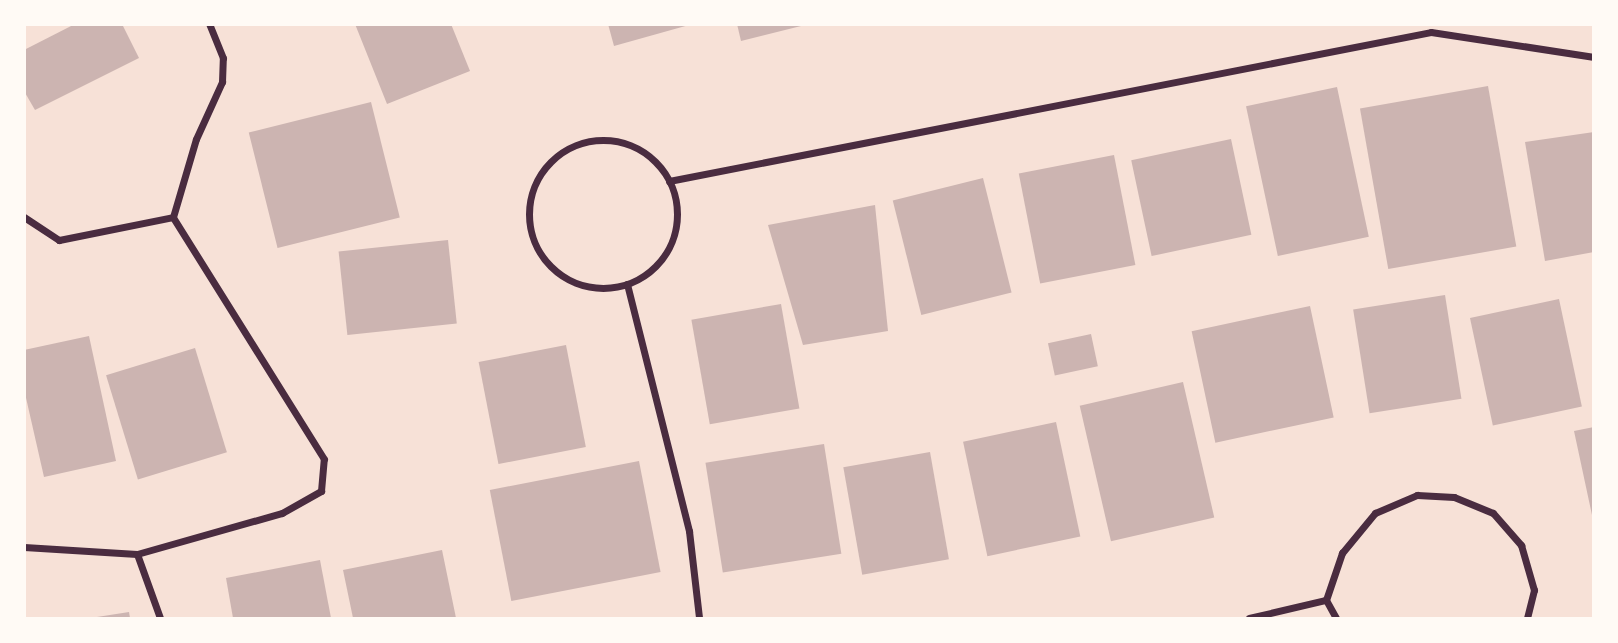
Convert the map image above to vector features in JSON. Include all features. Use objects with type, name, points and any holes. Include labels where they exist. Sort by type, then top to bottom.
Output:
[{"type":"street","points":[[24,547],[137,554],[282,513],[321,491],[324,459],[173,217],[196,139],[222,82],[223,58],[209,24]]},
{"type":"street","points":[[669,181],[1431,32],[1594,57]]},
{"type":"street","points":[[601,140],[644,152],[669,181],[678,216],[671,245],[653,269],[627,284],[613,288],[583,287],[551,267],[531,236],[532,191],[559,155],[601,140]]},
{"type":"street","points":[[24,217],[59,240],[173,217]]},
{"type":"street","points":[[627,284],[689,531],[699,618]]},
{"type":"street","points":[[1336,618],[1326,600],[1342,553],[1375,513],[1417,495],[1454,497],[1493,513],[1521,545],[1534,590],[1527,618]]},
{"type":"street","points":[[137,554],[160,618]]},
{"type":"street","points":[[1249,618],[1326,600]]},
{"type":"building","points":[[75,24],[122,24],[139,58],[35,110],[24,91],[24,50]]},
{"type":"building","points":[[355,24],[451,24],[470,71],[387,104]]},
{"type":"building","points":[[608,24],[689,24],[689,25],[614,46]]},
{"type":"building","points":[[737,24],[805,24],[805,25],[741,41]]},
{"type":"building","points":[[1488,86],[1516,247],[1388,269],[1360,109]]},
{"type":"building","points":[[1337,87],[1369,237],[1278,256],[1246,106]]},
{"type":"building","points":[[371,102],[400,217],[278,248],[249,132]]},
{"type":"building","points":[[1594,132],[1594,252],[1545,261],[1525,142]]},
{"type":"building","points":[[1231,139],[1251,235],[1152,256],[1131,160]]},
{"type":"building","points":[[1114,155],[1135,265],[1040,283],[1019,174]]},
{"type":"building","points":[[983,178],[1012,292],[921,315],[893,200]]},
{"type":"building","points":[[875,205],[888,331],[803,345],[768,225]]},
{"type":"building","points":[[448,240],[457,324],[347,335],[339,251]]},
{"type":"building","points":[[1445,295],[1461,399],[1370,413],[1353,310]]},
{"type":"building","points":[[1559,299],[1582,407],[1493,426],[1470,318]]},
{"type":"building","points":[[781,304],[799,408],[710,424],[691,320]]},
{"type":"building","points":[[1310,306],[1334,418],[1215,443],[1192,331]]},
{"type":"building","points":[[1091,334],[1098,366],[1055,375],[1048,343]]},
{"type":"building","points":[[89,336],[116,461],[44,477],[24,389],[24,350]]},
{"type":"building","points":[[566,345],[586,447],[498,464],[479,362]]},
{"type":"building","points":[[195,348],[227,452],[138,479],[106,375]]},
{"type":"building","points":[[1183,382],[1214,517],[1111,541],[1080,406]]},
{"type":"building","points":[[1056,422],[1080,536],[987,556],[963,442]]},
{"type":"building","points":[[1594,427],[1594,515],[1592,515],[1574,431]]},
{"type":"building","points":[[824,444],[841,554],[723,572],[705,463]]},
{"type":"building","points":[[930,452],[949,559],[862,575],[843,467]]},
{"type":"building","points":[[639,461],[661,572],[511,601],[490,490]]},
{"type":"building","points":[[442,550],[456,618],[353,618],[343,570]]},
{"type":"building","points":[[320,560],[331,618],[233,618],[226,578]]},
{"type":"building","points":[[129,612],[130,618],[97,618],[97,617]]}]
